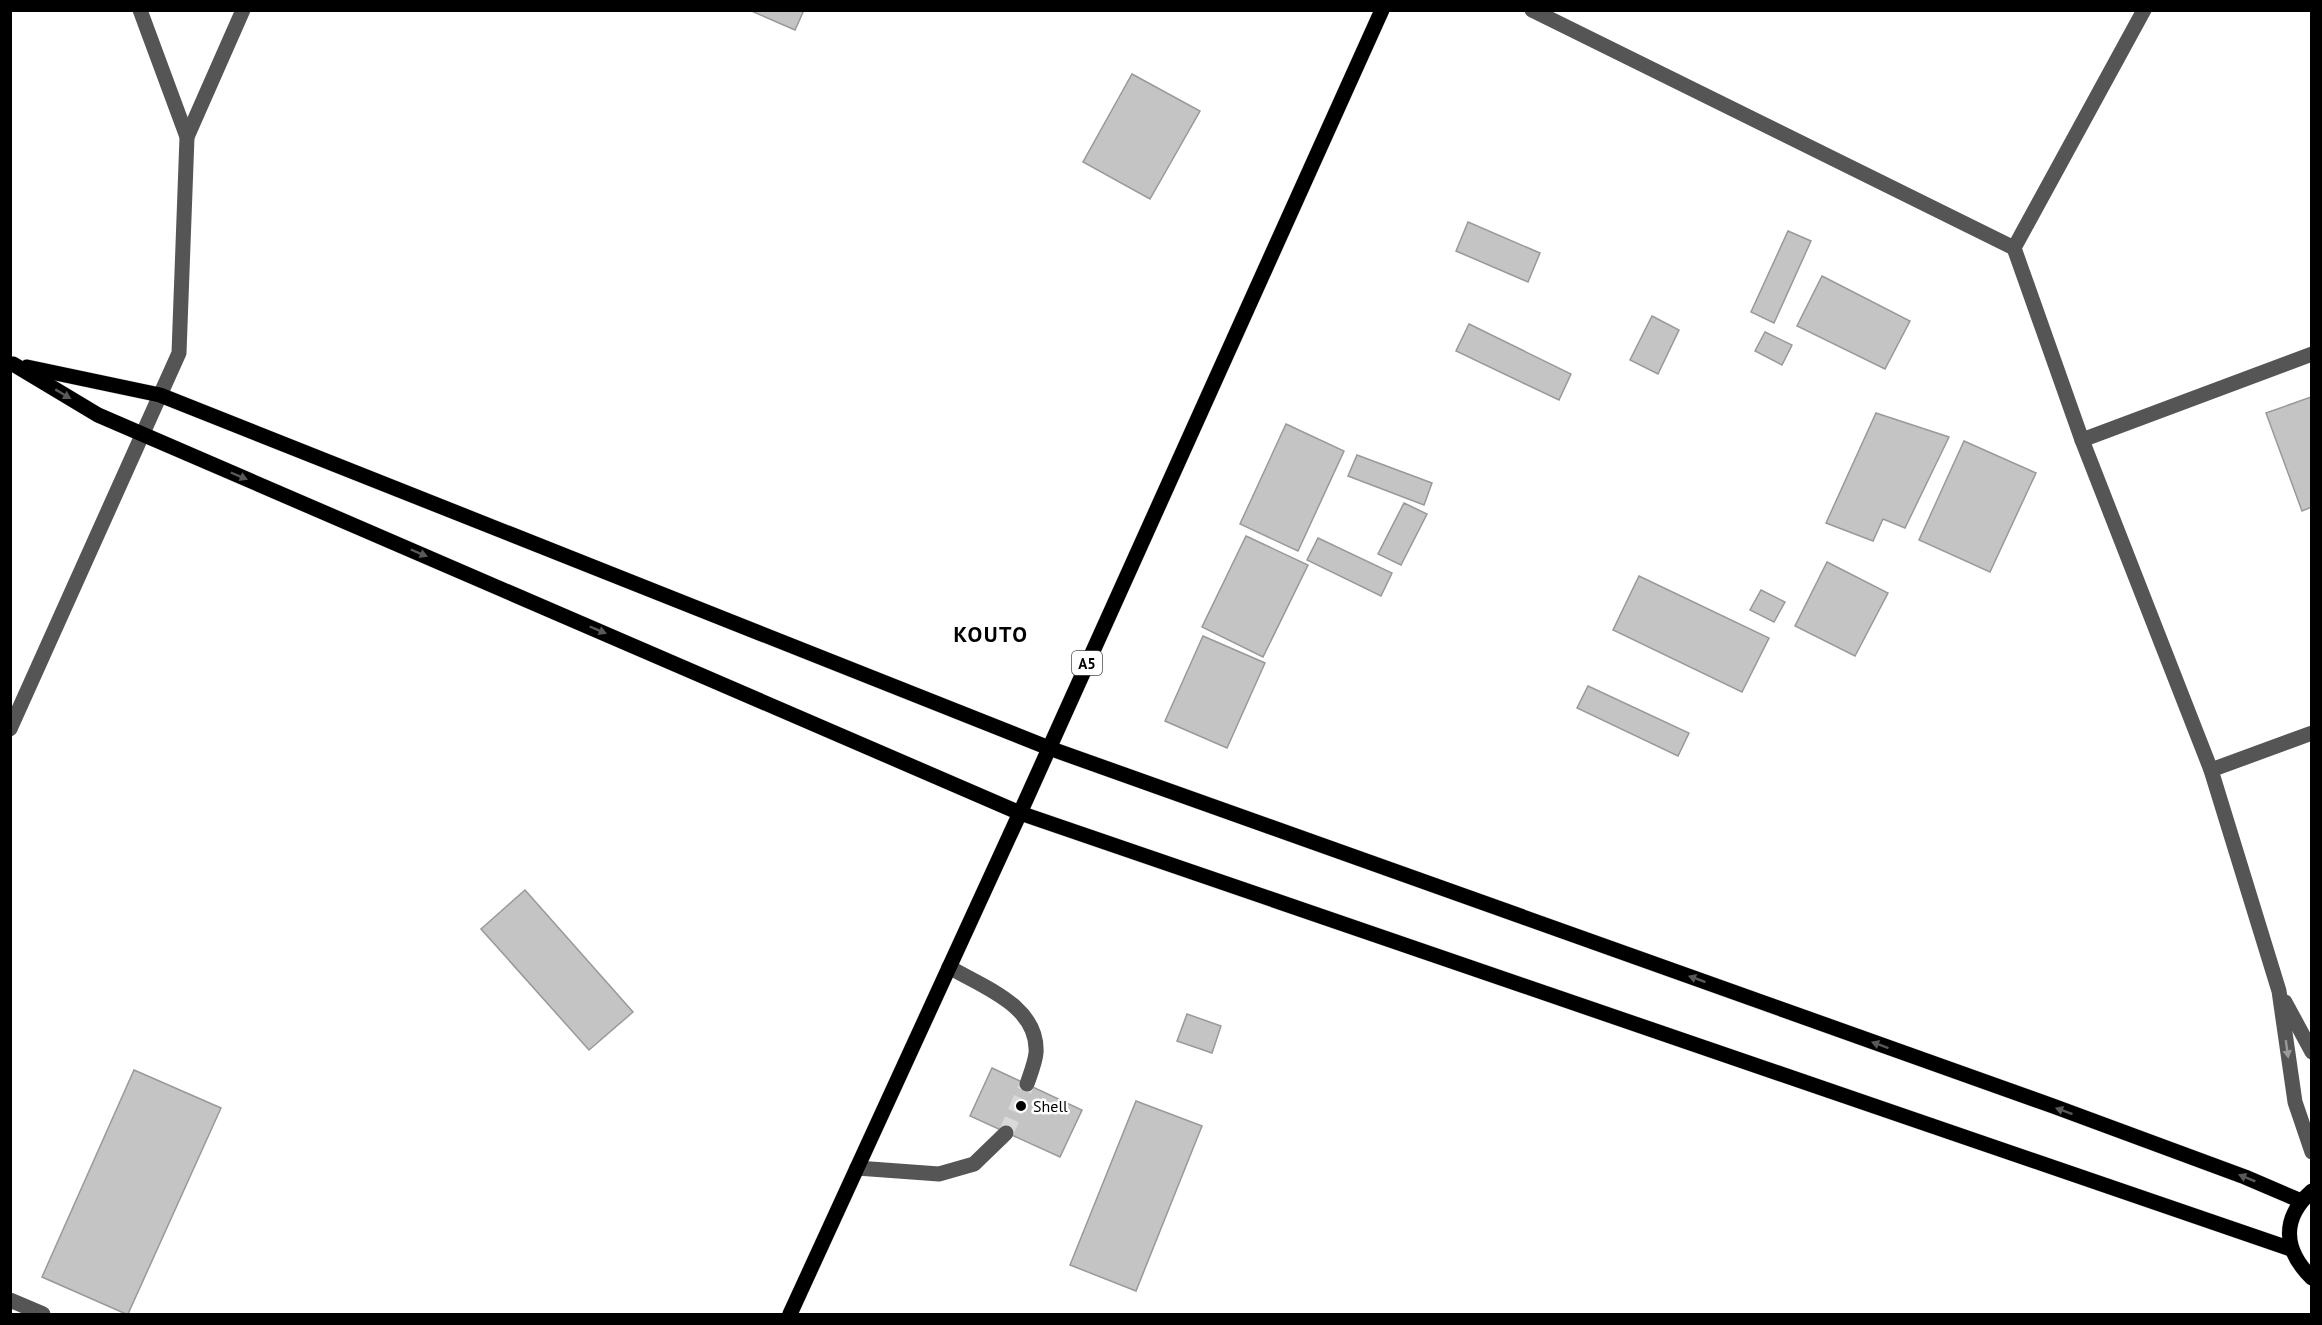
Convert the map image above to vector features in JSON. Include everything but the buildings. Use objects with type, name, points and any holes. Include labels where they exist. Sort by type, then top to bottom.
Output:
[{"type":"main road","name":"A5","points":[[790,1314],[1020,813],[1382,10]]},
{"type":"main road","points":[[11,364],[160,395],[1049,748],[2246,1177],[2306,1196],[2292,1216],[2289,1232],[2291,1249],[2299,1265],[2312,1278]]},
{"type":"main road","points":[[11,364],[98,415],[1020,813],[2291,1249]]},
{"type":"street","points":[[140,10],[188,138]]},
{"type":"street","points":[[10,729],[178,353],[188,138],[243,10]]},
{"type":"street","points":[[1532,10],[2014,248],[2082,440],[2211,770],[2279,992],[2295,1102],[2312,1152]]},
{"type":"street","points":[[2014,248],[2144,10]]},
{"type":"street","points":[[2082,440],[2312,354]]},
{"type":"street","points":[[2211,770],[2312,733]]},
{"type":"street","points":[[949,967],[1012,1003],[1033,1028],[1036,1054],[1027,1084]]},
{"type":"street","points":[[2279,992],[2312,1052]]},
{"type":"street","points":[[857,1168],[939,1174],[974,1164],[1006,1133]]},
{"type":"street","points":[[10,1300],[43,1314]]},
{"type":"tunnel","points":[[1006,1133],[1027,1084]]},
{"type":"place","name":"Shell","points":[[1021,1106]]},
{"type":"district","name":"KOUTO","points":[[991,634]]}]
